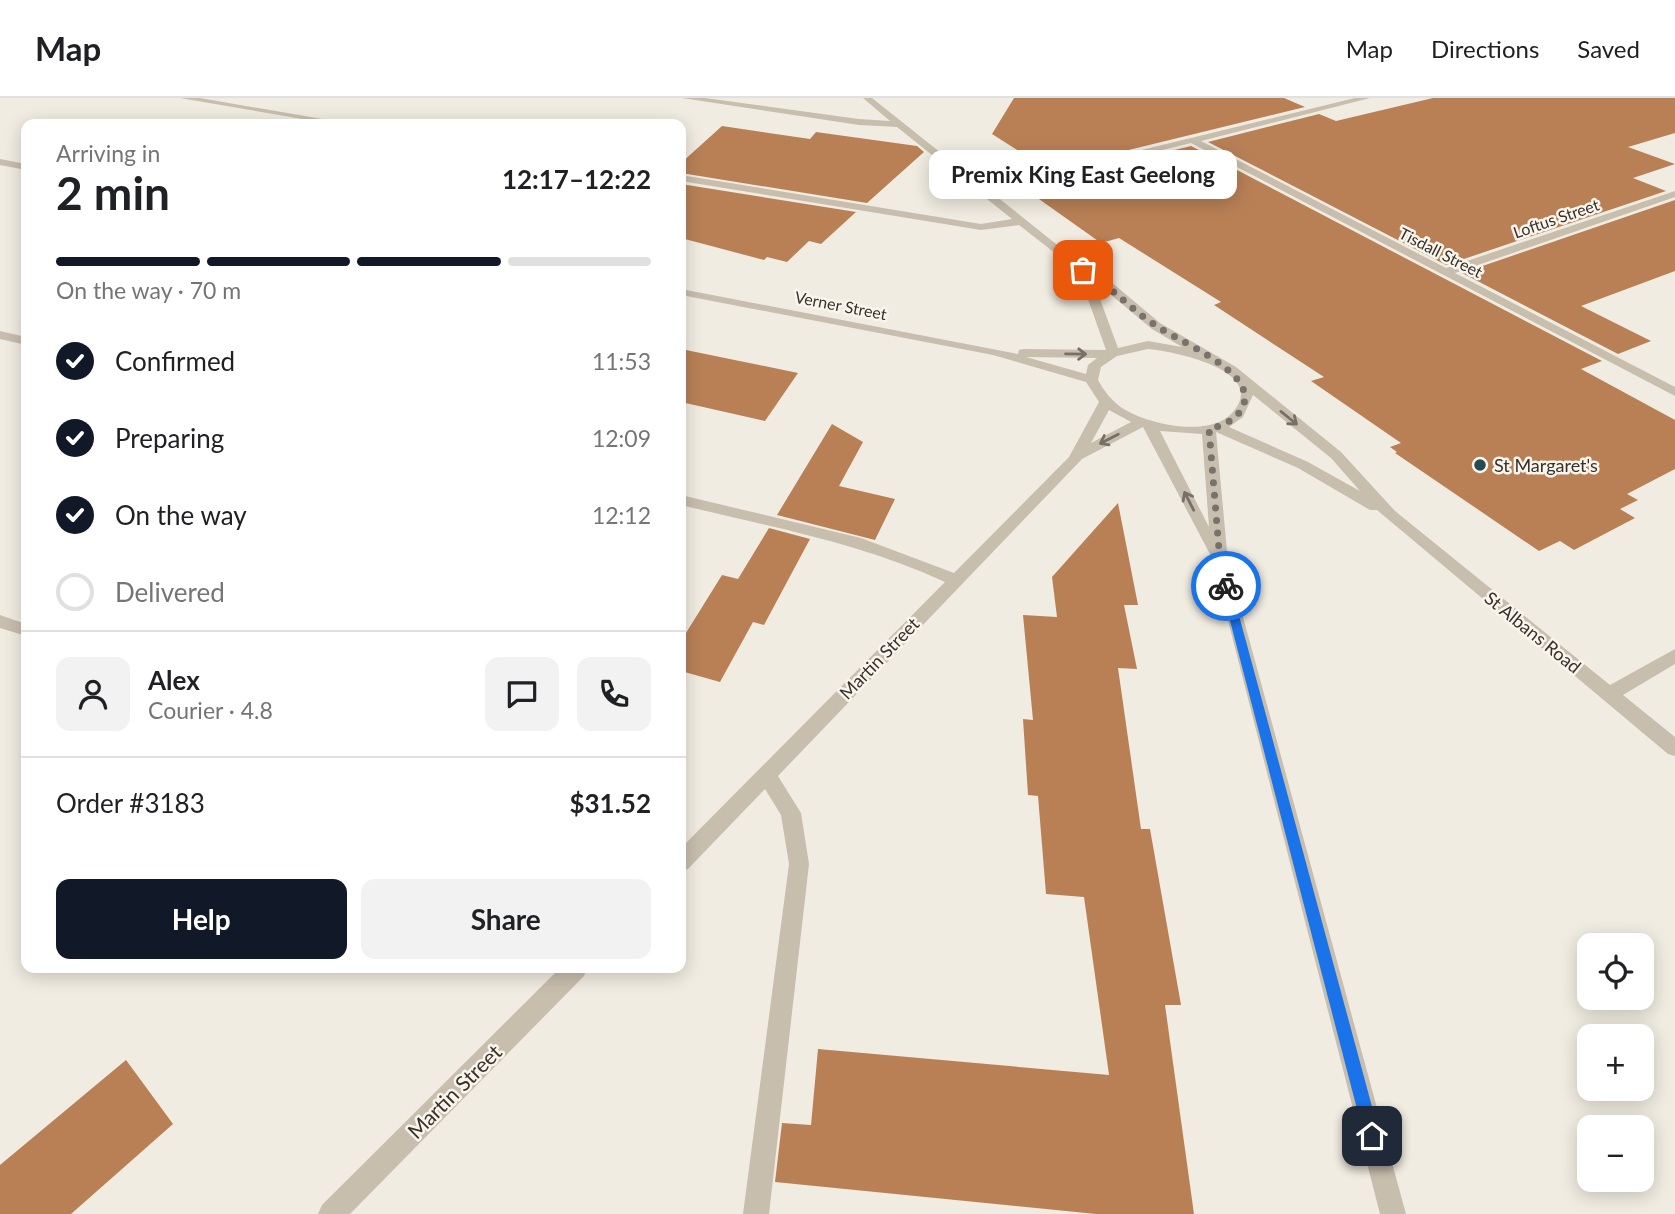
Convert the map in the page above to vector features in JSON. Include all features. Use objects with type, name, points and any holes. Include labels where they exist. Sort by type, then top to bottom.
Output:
[{"type":"street","points":[[184,98],[316,119]]},
{"type":"street","points":[[686,98],[859,122],[899,124]]},
{"type":"street","points":[[867,98],[1083,270],[1106,283],[1156,326],[1207,356]]},
{"type":"street","points":[[984,191],[1351,99],[1366,98]]},
{"type":"street","name":"Tisdall Street","points":[[1192,140],[1675,392]]},
{"type":"street","points":[[0,162],[21,166]]},
{"type":"street","points":[[686,179],[981,227],[1022,221]]},
{"type":"street","name":"Loftus Street","points":[[1446,272],[1675,194]]},
{"type":"street","points":[[1083,270],[1100,311],[1110,353],[1099,361],[1091,379],[1093,387],[1105,404],[1121,415],[1146,425],[1181,431],[1213,428],[1233,419],[1242,410],[1246,399],[1236,375]]},
{"type":"street","name":"Verner Street","points":[[686,293],[995,352],[1091,379]]},
{"type":"street","points":[[0,335],[21,340]]},
{"type":"street","name":"Verner Street","points":[[995,352],[1110,353],[1148,345],[1178,348],[1207,356]]},
{"type":"street","name":"St Albans Road","points":[[1207,356],[1236,375],[1336,455],[1390,515],[1675,748]]},
{"type":"street","name":"Martin Street","points":[[686,854],[1079,455],[1105,404]]},
{"type":"street","points":[[1146,425],[1220,562]]},
{"type":"street","name":"Martin Street","points":[[1079,455],[1146,425]]},
{"type":"street","points":[[1213,428],[1220,562],[1392,1214]]},
{"type":"street","name":"St Albans Road","points":[[1213,428],[1303,465],[1390,515]]},
{"type":"street","points":[[686,501],[879,548],[917,561],[955,580]]},
{"type":"street","points":[[0,621],[21,629]]},
{"type":"street","points":[[1609,694],[1675,656]]},
{"type":"street","points":[[757,1214],[799,864],[791,813],[766,775]]},
{"type":"street","name":"Martin Street","points":[[331,1214],[571,973]]},
{"type":"building","points":[[1014,98],[1284,98],[1305,107],[1010,179],[974,154],[1036,162],[992,134]]},
{"type":"building","points":[[1433,98],[1675,98],[1675,133],[1628,147],[1675,164],[1633,178],[1666,191],[1446,265],[1208,142],[1319,114],[1336,121]]},
{"type":"building","points":[[722,126],[810,139],[816,132],[917,146],[924,152],[867,203],[686,174],[686,158]]},
{"type":"building","points":[[1191,146],[1602,361],[1581,369],[1675,420],[1675,469],[1627,494],[1638,500],[1620,509],[1635,518],[1574,550],[1560,541],[1539,551],[1395,453],[1397,452],[1390,447],[1401,443],[1311,381],[1324,377],[1214,305],[1221,302],[1119,238],[1101,243],[1022,187]]},
{"type":"building","points":[[686,185],[856,212],[821,244],[809,241],[787,262],[767,257],[764,260],[686,239]]},
{"type":"building","points":[[1675,200],[1675,271],[1581,306],[1651,341],[1618,354],[1462,273]]},
{"type":"building","points":[[686,350],[798,373],[765,421],[686,403]]},
{"type":"building","points":[[832,424],[863,442],[839,486],[895,499],[875,540],[777,515]]},
{"type":"building","points":[[1118,503],[1138,605],[1124,605],[1137,669],[1118,668],[1141,829],[1150,829],[1181,1005],[1165,1005],[1194,1214],[1096,1214],[775,1182],[782,1123],[811,1125],[818,1049],[1109,1075],[1084,897],[1046,894],[1038,796],[1028,795],[1023,719],[1033,720],[1023,615],[1057,617],[1052,577]]},
{"type":"building","points":[[769,528],[810,539],[764,625],[753,622],[720,682],[686,672],[686,633],[722,575],[738,579]]},
{"type":"building","points":[[126,1060],[173,1124],[71,1214],[0,1214],[0,1165]]},
{"type":"way so far","points":[[1083,270],[1106,283],[1156,326],[1223,365],[1236,375],[1243,387],[1246,399],[1242,410],[1233,419],[1209,429],[1220,562],[1226,586]]},
{"type":"place","name":"Premix King East Geelong","points":[[1083,270]]},
{"type":"place","name":"St Margaret's","points":[[1480,465]]},
{"type":"route","points":[[1226,586],[1372,1136]]}]
